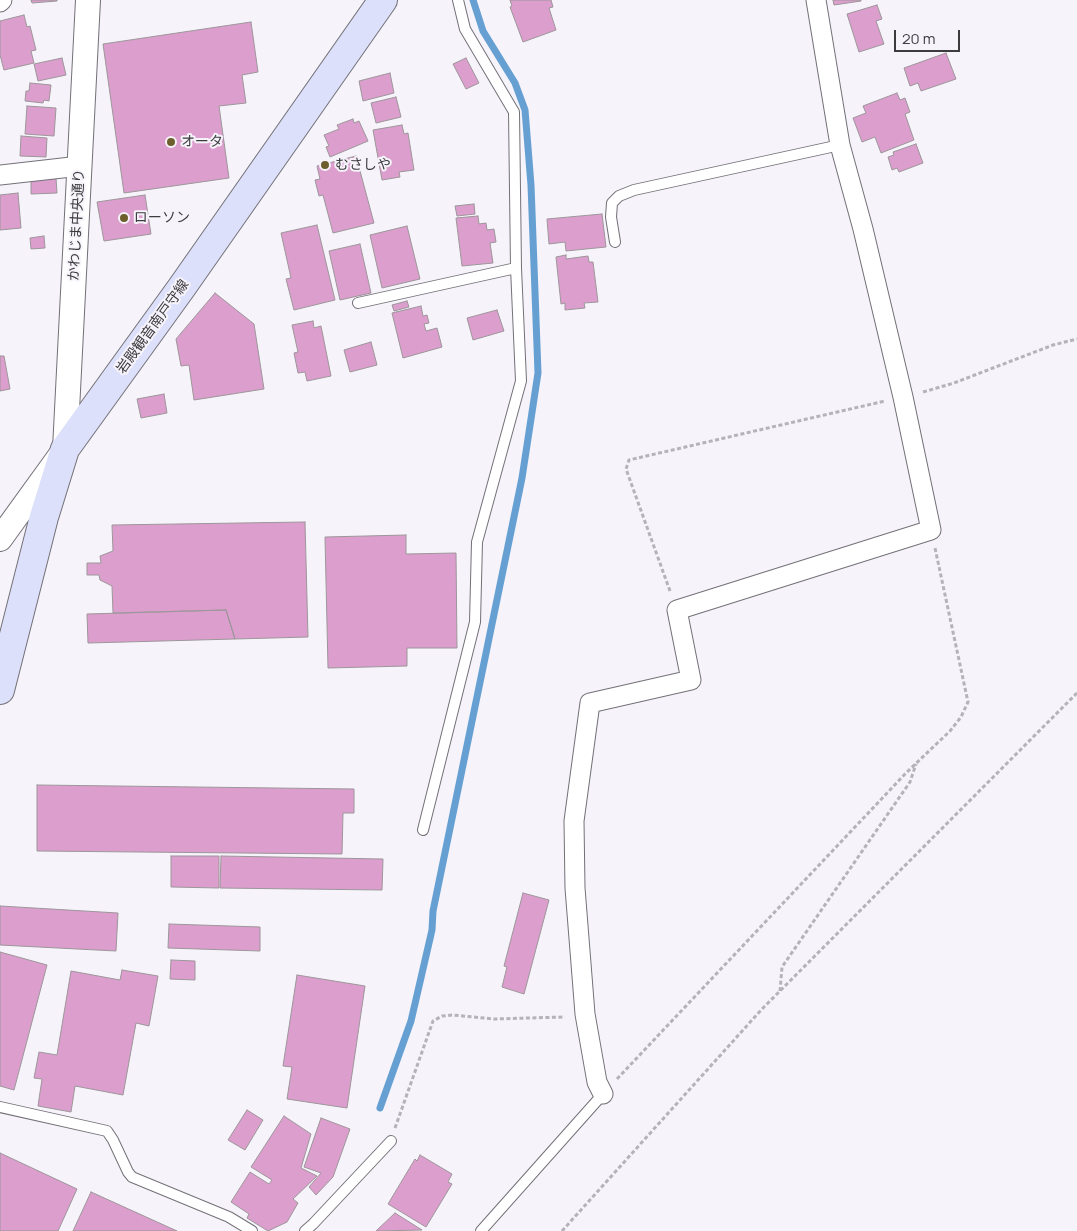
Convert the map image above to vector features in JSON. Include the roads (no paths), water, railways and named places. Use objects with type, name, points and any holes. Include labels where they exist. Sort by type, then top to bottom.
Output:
[{"type":"main road","name":"岩殿観音南戸守線","points":[[0,690],[44,517],[66,449],[383,0]]},
{"type":"street","name":"かわじま中央通り","points":[[66,449],[88,0]]},
{"type":"street","points":[[603,1094],[597,1082],[585,1014],[575,888],[574,821],[590,703],[691,680],[677,610],[931,530],[903,397],[863,229],[840,146],[816,0]]},
{"type":"street","points":[[0,175],[80,166]]},
{"type":"street","points":[[0,539],[66,449]]},
{"type":"lane","points":[[423,830],[475,622],[477,542],[521,381],[516,268],[514,112],[464,29],[458,0]]},
{"type":"lane","points":[[615,242],[611,217],[612,203],[618,196],[634,190],[840,146]]},
{"type":"lane","points":[[358,303],[516,268]]},
{"type":"lane","points":[[480,1231],[603,1094]]},
{"type":"lane","points":[[0,1107],[107,1132],[132,1177],[229,1217],[252,1231]]},
{"type":"lane","points":[[305,1231],[314,1224],[392,1141]]},
{"type":"waterway","points":[[380,1108],[411,1021],[432,930],[433,911],[522,478],[538,373],[531,185],[525,110],[515,83],[483,31],[473,0]]},
{"type":"place","name":"オータ","points":[[171,142]]},
{"type":"place","name":"むさしや","points":[[325,165]]},
{"type":"place","name":"ローソン","points":[[124,218]]}]
